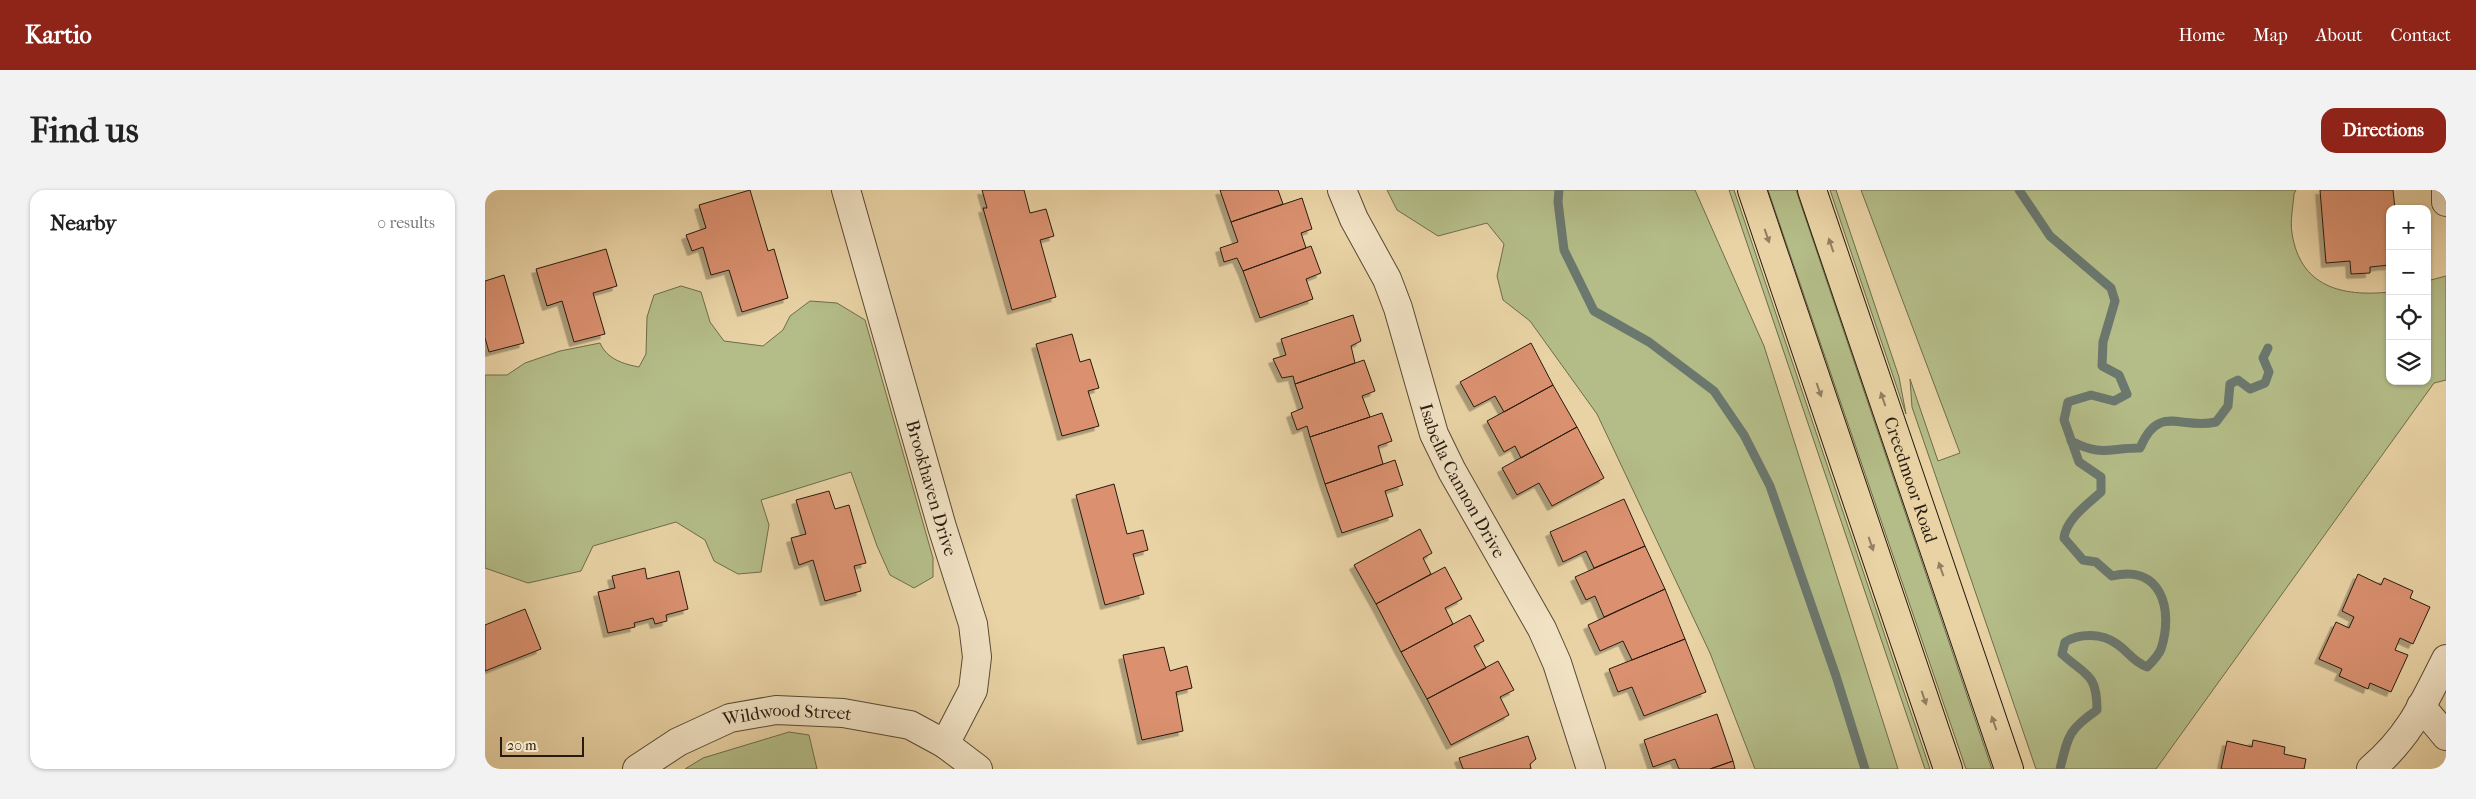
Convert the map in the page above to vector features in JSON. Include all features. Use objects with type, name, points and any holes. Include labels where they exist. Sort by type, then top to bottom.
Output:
[{"type":"main road","points":[[1751,190],[1948,769]]},
{"type":"main road","name":"Creedmoor Road","points":[[1812,190],[2009,769]]},
{"type":"street","name":"Brookhaven Drive","points":[[846,190],[942,527],[973,624],[977,657],[973,690],[945,744]]},
{"type":"street","name":"Isabella Cannon Drive","points":[[1342,190],[1354,219],[1390,286],[1434,434],[1452,471],[1542,629],[1557,663],[1591,769]]},
{"type":"street","points":[[2446,190],[2446,202]]},
{"type":"street","points":[[2371,769],[2392,751],[2410,727],[2446,659]]},
{"type":"street","points":[[2421,706],[2446,736]]},
{"type":"street","name":"Wildwood Street","points":[[637,769],[677,742],[730,718],[776,710],[843,712],[910,725],[945,744]]},
{"type":"street","points":[[945,744],[978,769]]},
{"type":"green space","points":[[1387,190],[1695,190],[1764,346],[1898,769],[1755,769],[1710,653],[1597,414],[1530,321],[1503,300],[1497,276],[1504,244],[1487,223],[1438,236],[1397,210]]},
{"type":"green space","points":[[1729,190],[1734,190],[1930,769],[1925,769]]},
{"type":"green space","points":[[1768,190],[1796,190],[1992,769],[1966,769]]},
{"type":"green space","points":[[1830,190],[1836,190],[1899,377],[1906,414]]},
{"type":"green space","points":[[1861,190],[2296,190],[2291,224],[2297,251],[2304,266],[2314,277],[2326,285],[2340,290],[2386,292],[2386,385],[2431,385],[2431,280],[2446,276],[2446,380],[2434,383],[2156,769],[2036,769],[1912,407],[1910,379],[1938,461],[1960,453]]},
{"type":"green space","points":[[681,286],[701,292],[710,322],[724,341],[763,346],[783,330],[790,316],[810,301],[837,303],[865,320],[933,558],[933,577],[914,588],[890,575],[877,546],[851,472],[761,500],[769,525],[761,572],[738,574],[714,561],[705,540],[676,522],[593,546],[581,571],[528,583],[485,568],[485,375],[507,375],[525,363],[560,351],[600,343],[611,357],[639,367],[646,354],[647,317],[654,295]]},
{"type":"green space","points":[[789,732],[809,735],[817,769],[685,769],[703,758]]},
{"type":"building","points":[[750,190],[768,251],[774,249],[788,298],[742,312],[729,270],[711,275],[703,247],[692,251],[686,235],[706,228],[699,205]]},
{"type":"building","points":[[982,190],[1024,190],[1030,213],[1046,209],[1054,236],[1040,240],[1056,297],[1012,310],[983,208],[987,208]]},
{"type":"building","points":[[1220,190],[1278,190],[1283,204],[1231,222]]},
{"type":"building","points":[[2320,190],[2393,190],[2395,205],[2386,205],[2386,265],[2370,267],[2370,273],[2351,274],[2350,261],[2326,263]]},
{"type":"building","points":[[1302,198],[1312,229],[1301,233],[1306,248],[1243,271],[1237,258],[1224,262],[1220,248],[1238,242],[1231,222]]},
{"type":"building","points":[[1311,246],[1321,273],[1306,279],[1313,299],[1260,318],[1243,271]]},
{"type":"building","points":[[606,249],[617,286],[593,293],[605,334],[574,342],[562,301],[547,306],[536,269]]},
{"type":"building","points":[[504,275],[524,343],[489,352],[485,338],[485,281]]},
{"type":"building","points":[[1353,315],[1361,341],[1351,346],[1355,363],[1295,384],[1293,376],[1282,378],[1273,359],[1286,355],[1281,339]]},
{"type":"building","points":[[1072,334],[1080,362],[1090,359],[1099,388],[1088,391],[1099,426],[1062,436],[1036,344]]},
{"type":"building","points":[[1531,343],[1553,385],[1504,412],[1495,396],[1474,407],[1460,382]]},
{"type":"building","points":[[1364,360],[1375,391],[1362,396],[1370,417],[1310,437],[1307,426],[1297,430],[1291,413],[1303,408],[1295,384]]},
{"type":"building","points":[[1553,385],[1577,427],[1521,458],[1515,446],[1504,452],[1487,421]]},
{"type":"building","points":[[1382,413],[1392,441],[1378,446],[1383,464],[1325,484],[1310,437]]},
{"type":"building","points":[[1577,427],[1604,478],[1552,506],[1539,483],[1517,495],[1502,468]]},
{"type":"building","points":[[1395,460],[1403,485],[1385,491],[1393,516],[1342,533],[1325,484]]},
{"type":"building","points":[[1114,484],[1127,534],[1143,530],[1148,550],[1133,554],[1144,594],[1105,605],[1076,495]]},
{"type":"building","points":[[829,491],[835,509],[849,505],[866,563],[854,566],[861,591],[825,601],[813,560],[799,565],[791,538],[806,534],[796,500]]},
{"type":"building","points":[[1624,499],[1645,546],[1594,568],[1586,551],[1563,562],[1550,532]]},
{"type":"building","points":[[1420,529],[1432,553],[1423,558],[1431,574],[1376,604],[1354,565]]},
{"type":"building","points":[[1645,546],[1665,589],[1604,617],[1595,596],[1586,600],[1575,577]]},
{"type":"building","points":[[1445,567],[1462,599],[1445,608],[1453,624],[1401,652],[1376,604]]},
{"type":"building","points":[[645,568],[647,579],[679,571],[688,609],[666,615],[667,621],[655,624],[653,618],[634,623],[635,627],[608,633],[598,592],[615,588],[612,576]]},
{"type":"building","points":[[2358,574],[2381,585],[2384,578],[2413,591],[2410,598],[2430,607],[2413,644],[2400,638],[2395,650],[2408,655],[2391,692],[2370,683],[2368,689],[2339,676],[2342,669],[2319,659],[2336,622],[2349,628],[2354,617],[2342,611]]},
{"type":"building","points":[[1665,589],[1685,639],[1632,660],[1623,641],[1600,651],[1588,625]]},
{"type":"building","points":[[525,609],[541,649],[485,671],[485,625]]},
{"type":"building","points":[[1470,615],[1484,641],[1474,646],[1486,668],[1427,699],[1401,652]]},
{"type":"building","points":[[1685,639],[1706,692],[1644,716],[1632,687],[1618,692],[1609,669]]},
{"type":"building","points":[[1164,647],[1170,671],[1187,666],[1192,688],[1176,692],[1183,731],[1142,740],[1123,655]]},
{"type":"building","points":[[1498,661],[1514,690],[1500,697],[1509,715],[1451,745],[1427,699]]},
{"type":"building","points":[[1717,714],[1733,761],[1710,769],[1679,769],[1675,759],[1653,767],[1644,740]]},
{"type":"building","points":[[1528,736],[1536,759],[1530,764],[1531,769],[1463,769],[1459,758]]},
{"type":"building","points":[[2253,740],[2285,747],[2284,754],[2306,759],[2304,769],[2221,769],[2227,741],[2252,747]]},
{"type":"building","points":[[1733,761],[1735,769],[1710,769]]},
{"type":"waterway","points":[[1559,190],[1558,202],[1564,250],[1594,311],[1649,342],[1714,391],[1744,435],[1770,486],[1836,676],[1865,769]]},
{"type":"waterway","points":[[2019,190],[2050,236],[2111,288],[2115,301],[2103,342],[2102,366],[2119,375],[2127,394],[2114,401],[2091,395],[2068,402],[2064,420],[2079,462],[2101,477],[2101,492],[2073,518],[2064,538],[2083,560],[2096,562],[2112,576],[2129,574],[2142,577],[2152,583],[2160,593],[2166,619],[2161,649],[2147,667],[2137,662],[2117,644],[2105,638],[2091,635],[2077,637],[2065,642],[2062,654],[2089,676],[2095,689],[2097,710],[2080,723],[2071,735],[2060,769]]},
{"type":"waterway","points":[[2071,441],[2090,449],[2098,450],[2140,448],[2147,434],[2155,426],[2163,422],[2203,424],[2216,422],[2228,406],[2230,384],[2238,380],[2250,389],[2265,383],[2269,372],[2263,358],[2268,348]]}]
